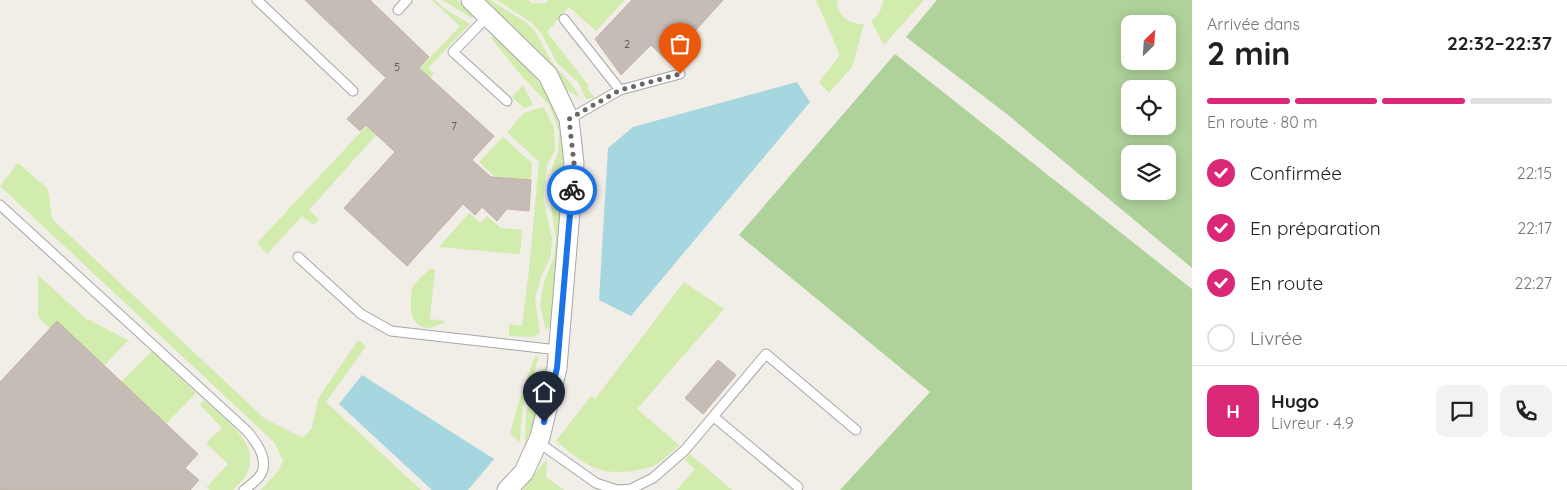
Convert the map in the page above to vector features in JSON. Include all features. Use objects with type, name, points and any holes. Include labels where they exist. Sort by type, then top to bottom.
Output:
[{"type":"street","points":[[471,0],[548,75],[569,119],[574,163],[557,368],[538,442],[524,472],[508,490]]},
{"type":"lane","points":[[257,0],[353,91]]},
{"type":"lane","points":[[398,10],[407,0]]},
{"type":"lane","points":[[488,16],[453,52],[507,101]]},
{"type":"lane","points":[[564,19],[620,90]]},
{"type":"lane","points":[[569,119],[620,90],[680,74]]},
{"type":"lane","points":[[0,205],[247,431],[260,448],[263,463],[260,476],[244,490]]},
{"type":"lane","points":[[298,257],[361,314],[391,331],[558,350]]},
{"type":"lane","points":[[538,442],[589,478],[618,490],[631,489],[653,478],[685,450],[766,354],[856,430]]},
{"type":"lane","points":[[714,417],[798,487]]},
{"type":"green space","points":[[432,0],[435,0],[445,9],[470,24],[428,68],[434,73],[430,78],[309,210],[319,219],[314,225],[302,216],[267,254],[257,243],[460,26]]},
{"type":"green space","points":[[442,0],[457,0],[474,16],[472,18]]},
{"type":"green space","points":[[485,0],[491,0],[531,27],[552,62],[572,84],[580,98],[565,89],[555,71],[544,57]]},
{"type":"green space","points":[[497,0],[528,0],[532,3],[546,3],[548,0],[625,0],[596,31],[569,7],[547,32],[589,86],[587,88],[595,98],[586,99],[578,82],[557,63],[542,34],[532,23]]},
{"type":"green space","points":[[816,0],[837,0],[839,10],[845,18],[858,24],[864,24],[852,67],[829,93],[819,82],[840,55]]},
{"type":"green space","points":[[883,0],[924,0],[884,45],[871,21],[880,12]]},
{"type":"green space","points":[[937,0],[1192,0],[1192,268],[1008,115],[906,37]]},
{"type":"green space","points":[[495,36],[522,62],[542,86],[555,113],[564,150],[552,323],[546,331],[540,305],[544,282],[554,257],[556,238],[549,194],[552,168],[558,153],[559,131],[549,105],[521,75],[491,38]]},
{"type":"green space","points":[[895,54],[1192,289],[1192,490],[840,490],[930,392],[739,235]]},
{"type":"green space","points":[[523,85],[533,105],[524,108],[512,97]]},
{"type":"green space","points":[[544,107],[554,128],[555,150],[547,166],[543,197],[552,239],[551,255],[535,297],[540,333],[534,337],[509,336],[509,324],[522,326],[539,162],[507,132],[524,113]]},
{"type":"green space","points":[[503,137],[532,163],[531,180],[495,177],[479,162]]},
{"type":"green space","points":[[18,163],[48,189],[52,219],[265,419],[303,438],[312,428],[318,399],[358,340],[366,346],[326,402],[421,490],[261,490],[278,471],[283,461],[275,443],[0,186]]},
{"type":"green space","points":[[469,213],[480,223],[487,216],[501,228],[522,230],[520,254],[439,247]]},
{"type":"green space","points":[[430,269],[435,269],[430,319],[445,321],[431,328],[425,328],[416,322],[413,316],[411,293],[415,284]]},
{"type":"green space","points":[[38,275],[85,318],[128,340],[104,366],[50,329],[38,316]]},
{"type":"green space","points":[[684,282],[724,309],[637,409],[679,445],[655,465],[639,470],[612,472],[587,464],[556,441],[591,396],[595,399]]},
{"type":"green space","points":[[152,351],[196,393],[166,424],[121,382]]},
{"type":"green space","points":[[535,356],[538,357],[523,407],[520,442],[510,434],[519,401]]},
{"type":"green space","points":[[545,366],[542,395],[536,417],[525,444],[526,415],[531,391]]},
{"type":"green space","points":[[204,400],[239,433],[249,453],[250,464],[246,475],[233,490],[210,490],[206,488],[228,464],[206,443],[222,428],[200,405]]},
{"type":"green space","points":[[690,454],[732,490],[677,490],[695,469],[685,460]]},
{"type":"green space","points":[[547,461],[546,477],[564,490],[523,490],[544,462]]},
{"type":"water","points":[[797,82],[810,102],[631,316],[599,300],[608,148],[633,127]]},
{"type":"water","points":[[362,375],[494,459],[468,490],[432,490],[339,404]]},
{"type":"building","points":[[305,0],[370,0],[429,57],[419,68],[494,136],[472,160],[491,177],[531,180],[529,211],[507,209],[497,221],[482,207],[475,215],[463,204],[407,266],[344,208],[395,152],[366,125],[360,131],[347,119],[386,78]]},
{"type":"building","points":[[632,0],[723,0],[668,61],[651,45],[621,75],[595,39]]},
{"type":"building","points":[[57,321],[198,454],[185,468],[199,480],[190,490],[0,490],[0,382]]},
{"type":"building","points":[[718,360],[736,375],[703,414],[685,398]]},
{"type":"way so far","points":[[572,190],[574,163],[569,119],[620,90],[680,74]]},
{"type":"route","points":[[544,422],[557,368],[572,190]]}]
